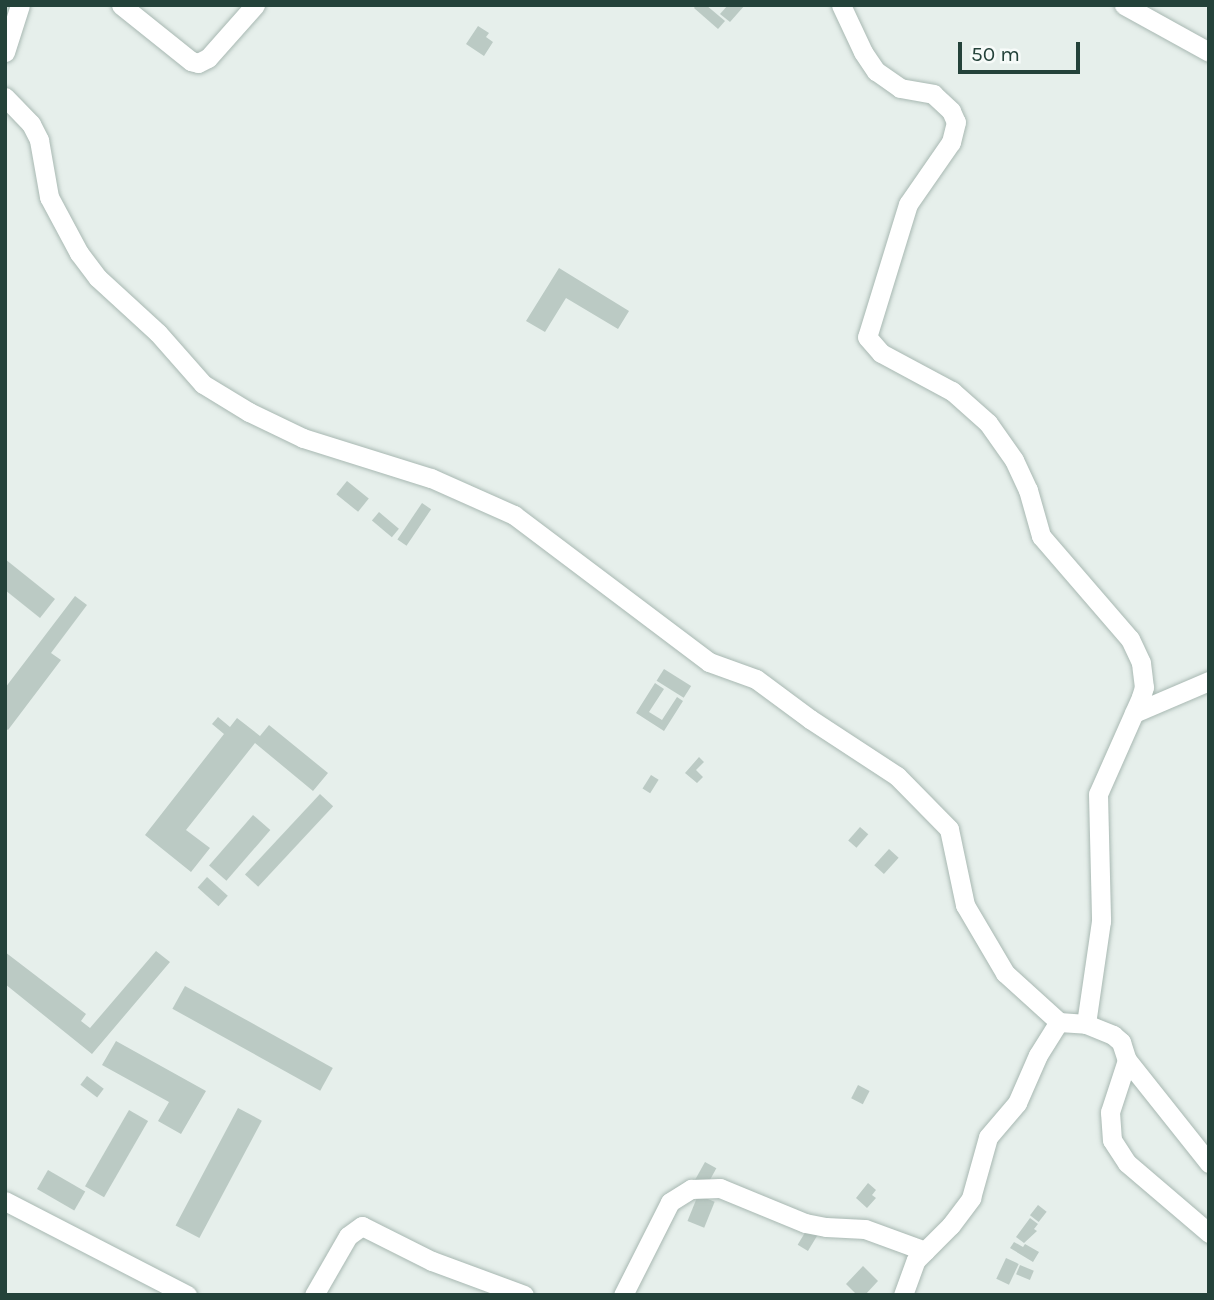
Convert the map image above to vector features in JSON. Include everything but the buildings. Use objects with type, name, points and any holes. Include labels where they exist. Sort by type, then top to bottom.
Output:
[{"type":"street","points":[[5,52],[20,5]]},
{"type":"street","points":[[121,5],[191,61],[198,63],[208,58],[255,5]]},
{"type":"street","points":[[841,5],[863,52],[876,71],[900,88],[933,94],[951,111],[956,122],[951,142],[908,204],[867,337],[881,353],[942,386],[975,409],[1003,442],[1028,490],[1041,536],[1126,634],[1137,652],[1144,687],[1098,794],[1101,921],[1086,1024]]},
{"type":"street","points":[[1124,5],[1209,52]]},
{"type":"street","points":[[5,97],[22,112],[35,132],[43,153],[49,197],[79,253],[98,278],[158,333],[203,384],[248,412],[303,438],[431,478],[514,515],[709,662],[757,679],[822,728],[887,768],[949,829],[965,905],[1005,972],[1059,1022],[1086,1024],[1113,1035],[1121,1042],[1128,1060],[1209,1163]]},
{"type":"street","points":[[1134,713],[1209,681]]},
{"type":"street","points":[[903,1295],[913,1265],[951,1225],[971,1198],[988,1138],[1017,1103],[1038,1055],[1059,1022]]},
{"type":"street","points":[[1128,1060],[1110,1112],[1111,1140],[1127,1163],[1209,1233]]},
{"type":"street","points":[[623,1295],[670,1202],[691,1189],[720,1188],[806,1223],[826,1227],[865,1228],[925,1251]]},
{"type":"street","points":[[5,1201],[187,1295]]},
{"type":"street","points":[[314,1295],[348,1236],[362,1226],[432,1261],[524,1295]]}]
